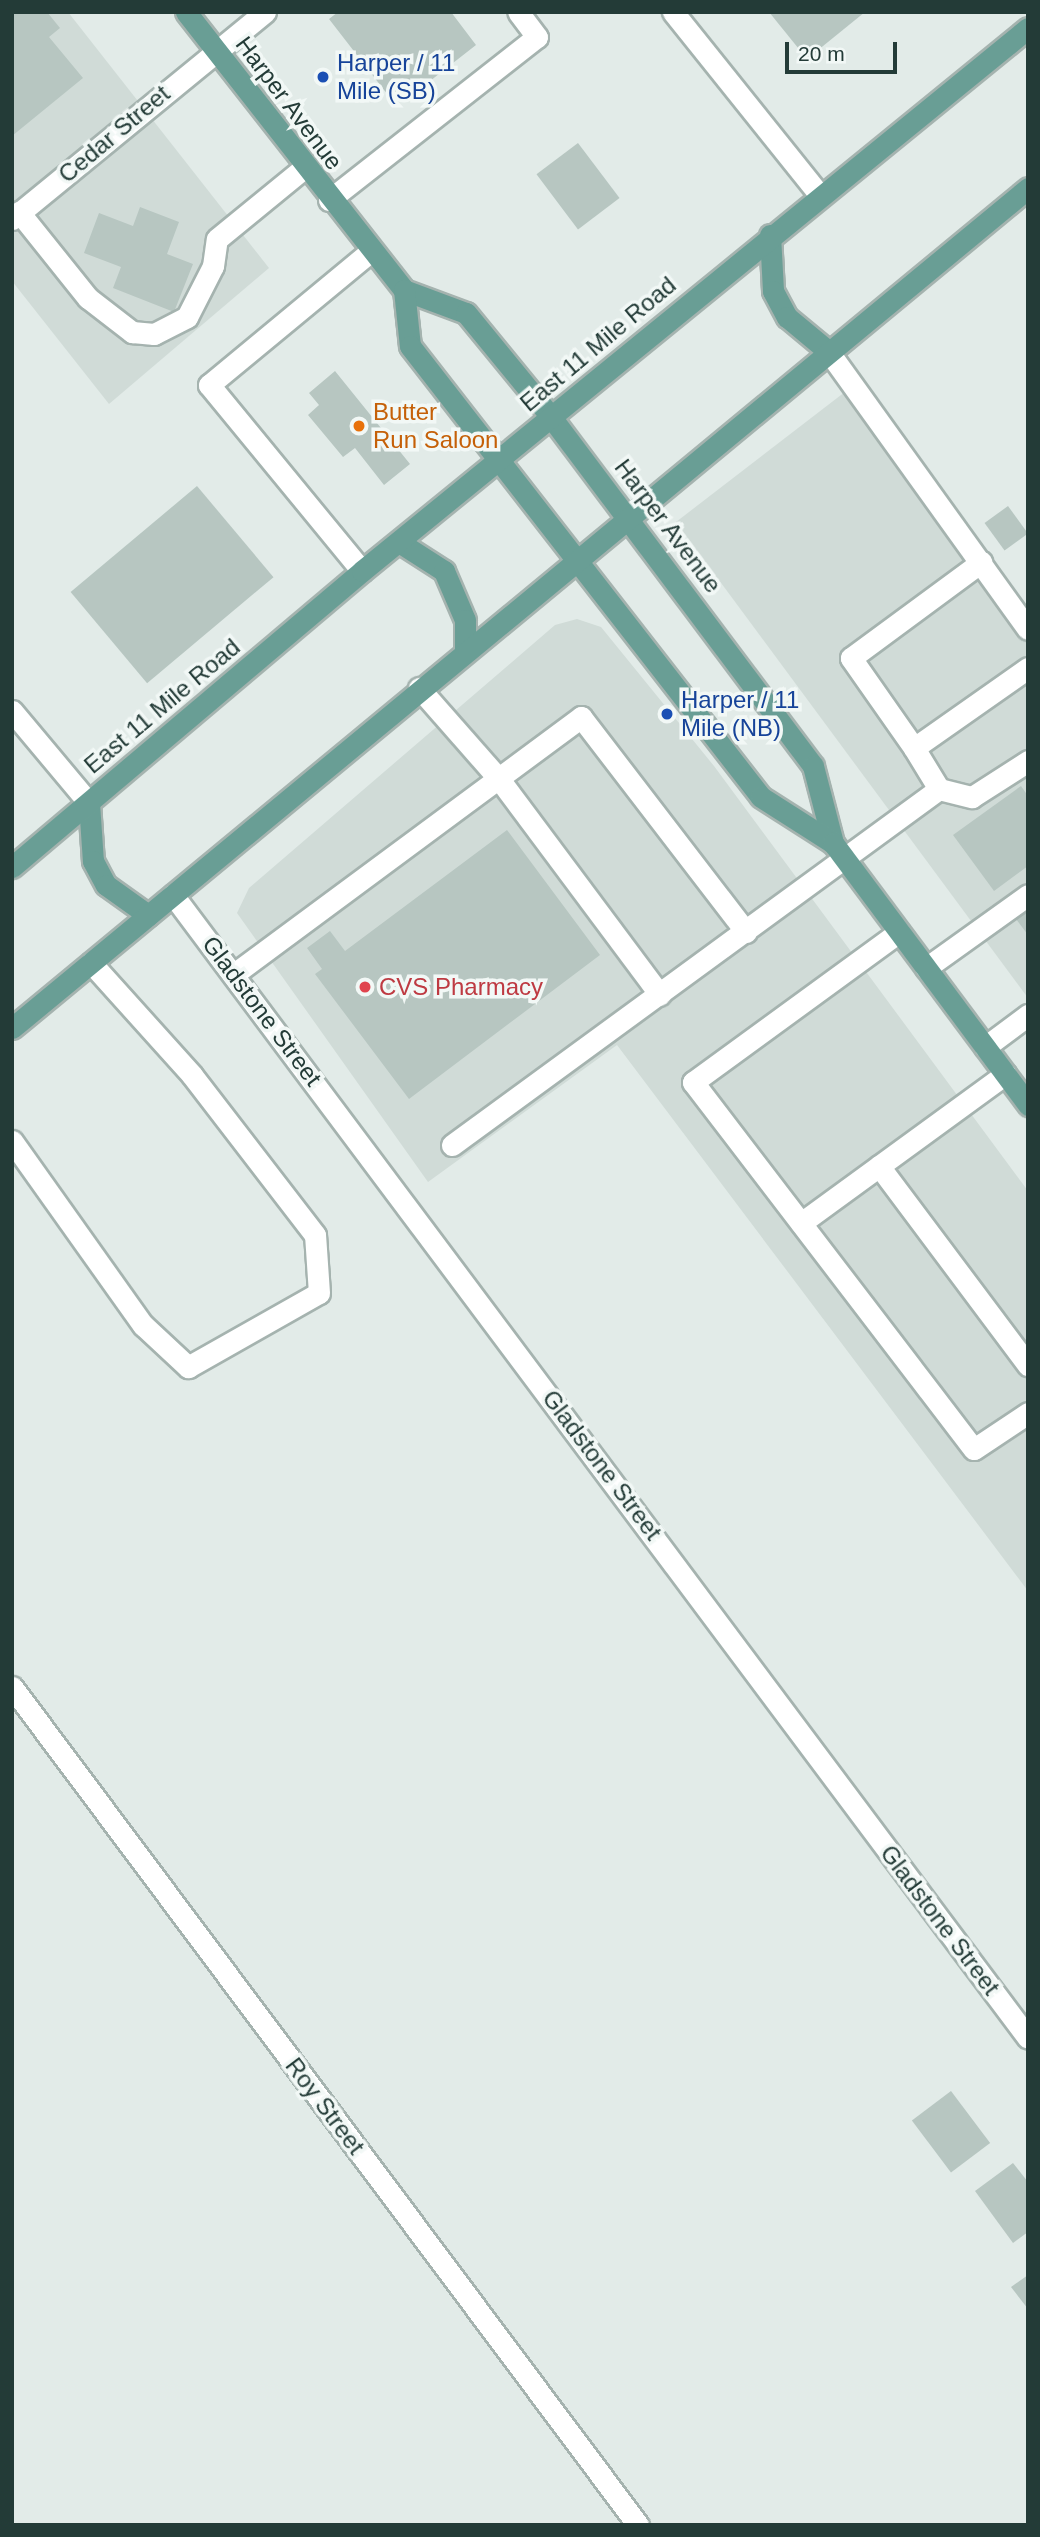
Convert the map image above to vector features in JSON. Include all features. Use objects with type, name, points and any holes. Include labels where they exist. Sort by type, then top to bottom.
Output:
[{"type":"main road","name":"Harper Avenue","points":[[186,12],[329,200],[404,290],[466,313],[551,417],[813,766],[840,851],[1028,1105]]},
{"type":"main road","name":"East 11 Mile Road","points":[[12,867],[362,571],[402,544],[500,459],[819,194],[1028,28]]},
{"type":"main road","points":[[12,1028],[576,556],[1028,188]]},
{"type":"main road","points":[[770,235],[773,291],[788,317],[828,351]]},
{"type":"main road","name":"Harper Avenue","points":[[404,290],[410,346],[761,797],[840,851]]},
{"type":"main road","points":[[402,544],[444,570],[465,620],[465,649]]},
{"type":"main road","points":[[89,803],[93,860],[106,885],[148,915]]},
{"type":"street","name":"Cedar Street","points":[[14,216],[265,12]]},
{"type":"street","points":[[329,200],[537,37],[518,12]]},
{"type":"street","points":[[673,12],[819,194]]},
{"type":"street","points":[[14,216],[88,298],[132,332],[154,334],[187,317],[213,266],[217,239],[305,167]]},
{"type":"street","points":[[362,571],[209,386],[371,251]]},
{"type":"street","points":[[828,351],[1028,629]]},
{"type":"street","points":[[981,562],[851,657],[939,789],[972,797],[1028,761]]},
{"type":"street","points":[[914,748],[1028,668]]},
{"type":"street","points":[[419,688],[499,779],[660,995]]},
{"type":"street","points":[[12,711],[89,803]]},
{"type":"street","points":[[234,974],[581,717],[746,932]]},
{"type":"street","points":[[452,1145],[746,932],[840,851],[939,789]]},
{"type":"street","name":"Gladstone Street","points":[[173,895],[1028,2038]]},
{"type":"street","points":[[926,968],[1028,895]]},
{"type":"street","points":[[899,932],[693,1082],[974,1449],[1028,1413]]},
{"type":"street","points":[[12,1141],[143,1325],[188,1367],[319,1293],[315,1235],[192,1075],[91,962]]},
{"type":"street","points":[[985,1046],[1028,1015]]},
{"type":"street","points":[[801,1223],[1005,1074]]},
{"type":"street","points":[[879,1166],[1028,1365]]},
{"type":"street","name":"Roy Street","points":[[12,1687],[639,2525]]},
{"type":"shaded area","points":[[12,12],[68,12],[269,268],[109,404],[12,281]]},
{"type":"shaded area","points":[[854,385],[1028,618],[1028,998],[676,522]]},
{"type":"shaded area","points":[[577,619],[601,627],[714,766],[1028,1191],[1028,1591],[617,1045],[428,1182],[237,913],[249,888],[555,625]]},
{"type":"building","points":[[12,12],[47,12],[60,28],[49,37],[83,78],[12,136]]},
{"type":"building","points":[[338,12],[451,12],[476,45],[407,99],[402,91],[391,99],[329,19]]},
{"type":"building","points":[[769,12],[865,12],[807,59]]},
{"type":"building","points":[[578,143],[620,198],[578,229],[536,174]]},
{"type":"building","points":[[140,207],[179,222],[167,254],[193,264],[174,312],[113,288],[121,267],[84,253],[99,213],[133,226]]},
{"type":"building","name":"Butter Run Saloon","points":[[335,371],[410,464],[384,485],[355,448],[343,457],[308,415],[319,405],[309,393]]},
{"type":"building","points":[[197,486],[273,577],[147,683],[71,592]]},
{"type":"building","points":[[1008,506],[1028,534],[1005,551],[985,523]]},
{"type":"building","points":[[1021,786],[1028,796],[1028,866],[994,891],[953,835]]},
{"type":"building","name":"CVS Pharmacy","points":[[507,830],[600,955],[409,1099],[315,974],[322,969],[307,948],[330,931],[345,951]]},
{"type":"building","points":[[1028,911],[1028,935],[1016,919]]},
{"type":"building","points":[[951,2091],[990,2143],[951,2172],[912,2120]]},
{"type":"building","points":[[1013,2163],[1028,2182],[1028,2232],[1013,2243],[975,2191]]},
{"type":"building","points":[[1028,2275],[1028,2309],[1011,2287]]},
{"type":"place","name":"Harper / 11 Mile (SB)","points":[[323,77]]},
{"type":"place","name":"Butter Run Saloon","points":[[359,426]]},
{"type":"place","name":"Harper / 11 Mile (NB)","points":[[667,714]]},
{"type":"place","name":"CVS Pharmacy","points":[[365,987]]}]
